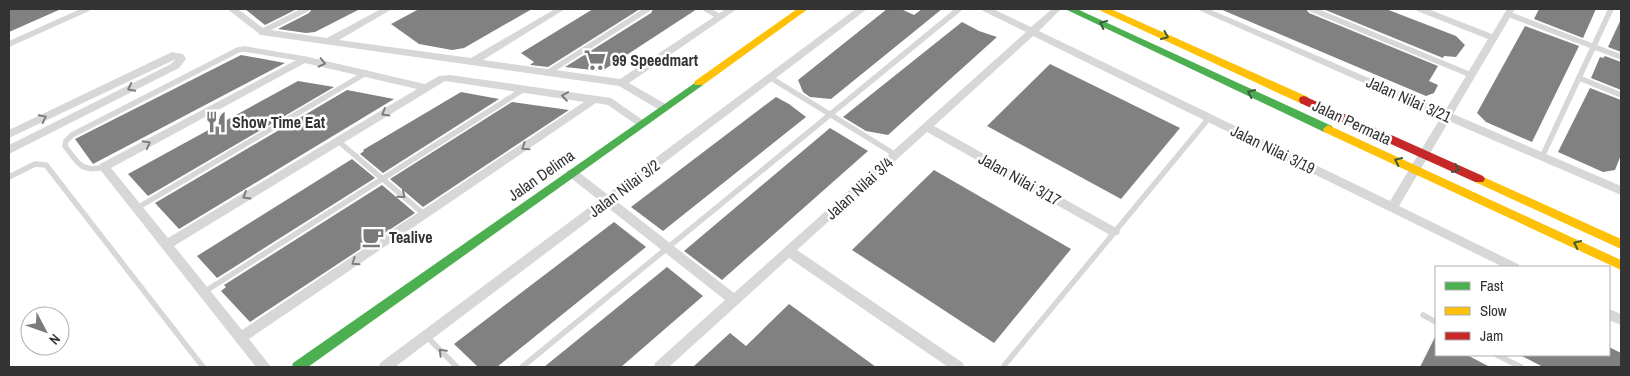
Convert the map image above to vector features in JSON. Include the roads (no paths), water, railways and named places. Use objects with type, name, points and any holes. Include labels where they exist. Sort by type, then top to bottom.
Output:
[{"type":"main road","name":"Jalan Delima","points":[[298,367],[803,9]]},
{"type":"main road","name":"Jalan Permata","points":[[1070,9],[1621,265]]},
{"type":"main road","name":"Jalan Permata","points":[[1104,9],[1621,244]]},
{"type":"street","points":[[232,9],[261,32],[622,83],[663,108]]},
{"type":"street","points":[[327,42],[388,9]]},
{"type":"street","points":[[474,61],[561,9]]},
{"type":"street","points":[[622,83],[732,9]]},
{"type":"street","name":"Jalan Nilai 3/2","points":[[385,367],[862,9]]},
{"type":"street","points":[[986,9],[1032,32]]},
{"type":"street","name":"Jalan Nilai 3/4","points":[[660,367],[1057,9]]},
{"type":"street","name":"Jalan Nilai 3/21","points":[[1202,9],[1619,190]]},
{"type":"street","points":[[1420,9],[1494,38]]},
{"type":"street","points":[[1392,208],[1510,11]]},
{"type":"street","name":"Jalan Nilai 3/19","points":[[1032,32],[1512,266]]},
{"type":"street","points":[[9,134],[172,55],[180,56],[179,63],[175,66],[9,150]]},
{"type":"street","points":[[264,367],[104,167],[304,59],[427,88]]},
{"type":"street","points":[[166,245],[447,77],[615,104],[642,124]]},
{"type":"street","points":[[240,338],[594,100]]},
{"type":"street","name":"Jalan Nilai 3/17","points":[[926,127],[1114,232]]},
{"type":"street","points":[[572,173],[734,300]]},
{"type":"street","points":[[789,251],[958,367]]},
{"type":"lane","points":[[9,44],[87,9]]},
{"type":"lane","points":[[261,32],[307,9]]},
{"type":"lane","points":[[547,73],[648,9]]},
{"type":"lane","points":[[706,9],[720,16]]},
{"type":"lane","points":[[522,367],[959,9]]},
{"type":"lane","points":[[1311,9],[1471,75]]},
{"type":"lane","points":[[1542,157],[1611,9]]},
{"type":"lane","points":[[1510,11],[1621,57]]},
{"type":"lane","points":[[104,167],[91,171],[84,169],[66,146],[66,141],[72,135],[238,50],[304,59]]},
{"type":"lane","points":[[137,208],[366,73]]},
{"type":"lane","points":[[771,78],[896,154]]},
{"type":"lane","points":[[1579,78],[1621,95]]},
{"type":"lane","points":[[204,292],[524,89]]},
{"type":"lane","points":[[1002,367],[1209,118]]},
{"type":"lane","points":[[338,141],[425,215]]},
{"type":"lane","points":[[9,177],[35,164],[46,165],[201,367]]},
{"type":"lane","points":[[1423,315],[1435,321]]},
{"type":"lane","points":[[426,336],[457,367]]},
{"type":"lane","points":[[1499,356],[1521,367]]},
{"type":"place","name":"99 Speedmart","points":[[595,60]]},
{"type":"place","name":"Show Time Eat","points":[[216,122]]},
{"type":"place","name":"Tealive","points":[[373,237]]}]
